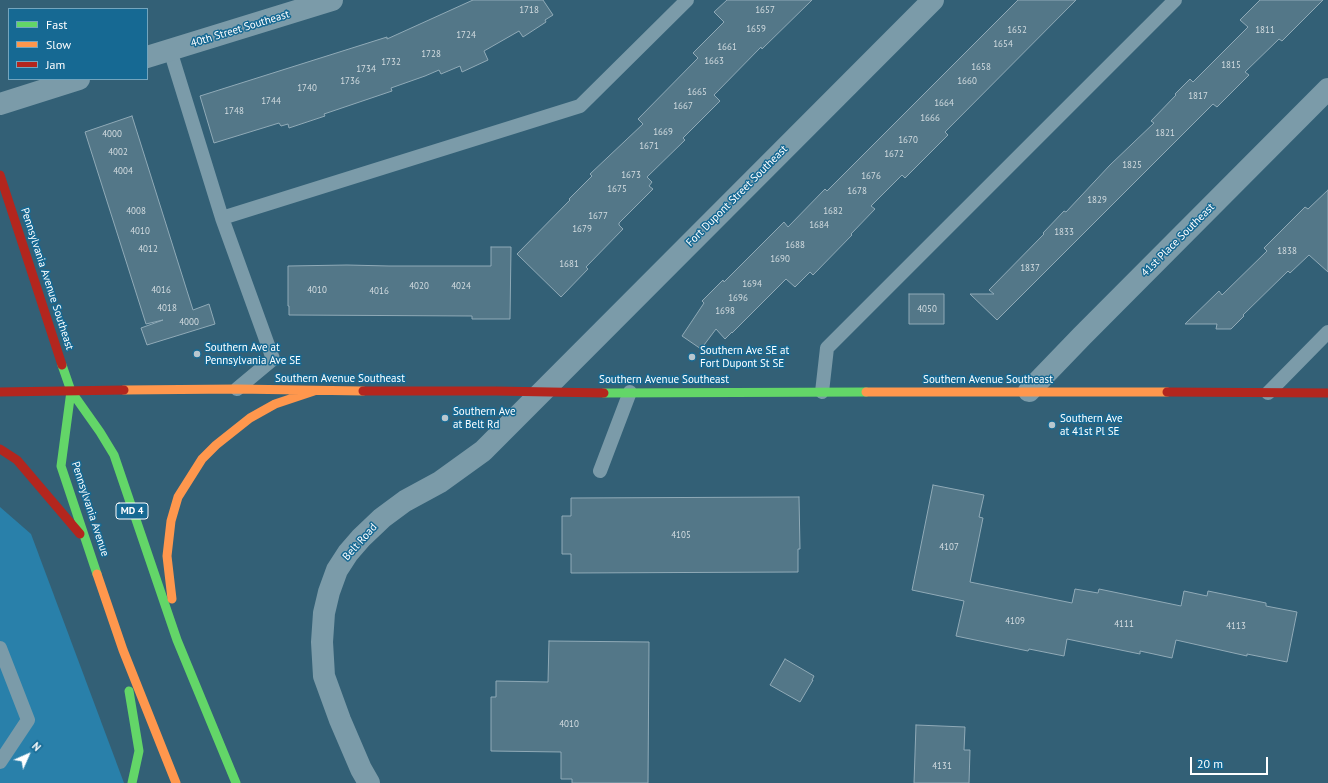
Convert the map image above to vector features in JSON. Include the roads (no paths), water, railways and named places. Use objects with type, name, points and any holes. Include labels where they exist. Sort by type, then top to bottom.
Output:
[{"type":"main road","name":"Pennsylvania Avenue Southeast","points":[[0,175],[72,391]]},
{"type":"main road","name":"Southern Avenue Southeast","points":[[0,392],[237,389],[588,393],[1029,391],[1328,393]]},
{"type":"main road","name":"Pennsylvania Avenue","points":[[72,391],[61,466],[123,650],[176,783]]},
{"type":"main road","name":"MD 4","points":[[72,391],[100,432],[114,456],[177,640],[236,783]]},
{"type":"main road","points":[[177,640],[167,556],[171,521],[178,497],[202,459],[230,433],[250,418],[275,404],[314,391]]},
{"type":"main road","points":[[0,448],[18,460],[88,544]]},
{"type":"main road","points":[[123,650],[139,751],[132,783]]},
{"type":"street","name":"40th Street Southeast","points":[[148,57],[332,0]]},
{"type":"street","name":"Fort Dupont Street Southeast","points":[[541,392],[933,0]]},
{"type":"street","points":[[0,104],[76,80]]},
{"type":"street","name":"41st Place Southeast","points":[[1029,391],[1328,89]]},
{"type":"street","name":"Belt Road","points":[[369,783],[360,769],[324,676],[322,642],[324,613],[329,592],[337,570],[348,553],[382,518],[405,501],[440,482],[483,451],[541,392]]},
{"type":"lane","points":[[222,218],[580,106],[687,0]]},
{"type":"lane","points":[[822,392],[827,348],[1175,0]]},
{"type":"lane","points":[[170,50],[222,218],[273,359],[237,389]]},
{"type":"lane","points":[[1268,393],[1328,332]]},
{"type":"lane","points":[[600,471],[630,392]]},
{"type":"lane","points":[[0,648],[28,720],[0,762]]},
{"type":"place","name":"Southern Ave at Pennsylvania Ave SE","points":[[197,354]]},
{"type":"place","name":"Southern Ave SE at Fort Dupont St SE","points":[[692,357]]},
{"type":"place","name":"Southern Ave at Belt Rd","points":[[445,418]]},
{"type":"place","name":"Southern Ave at 41st Pl SE","points":[[1052,425]]}]
